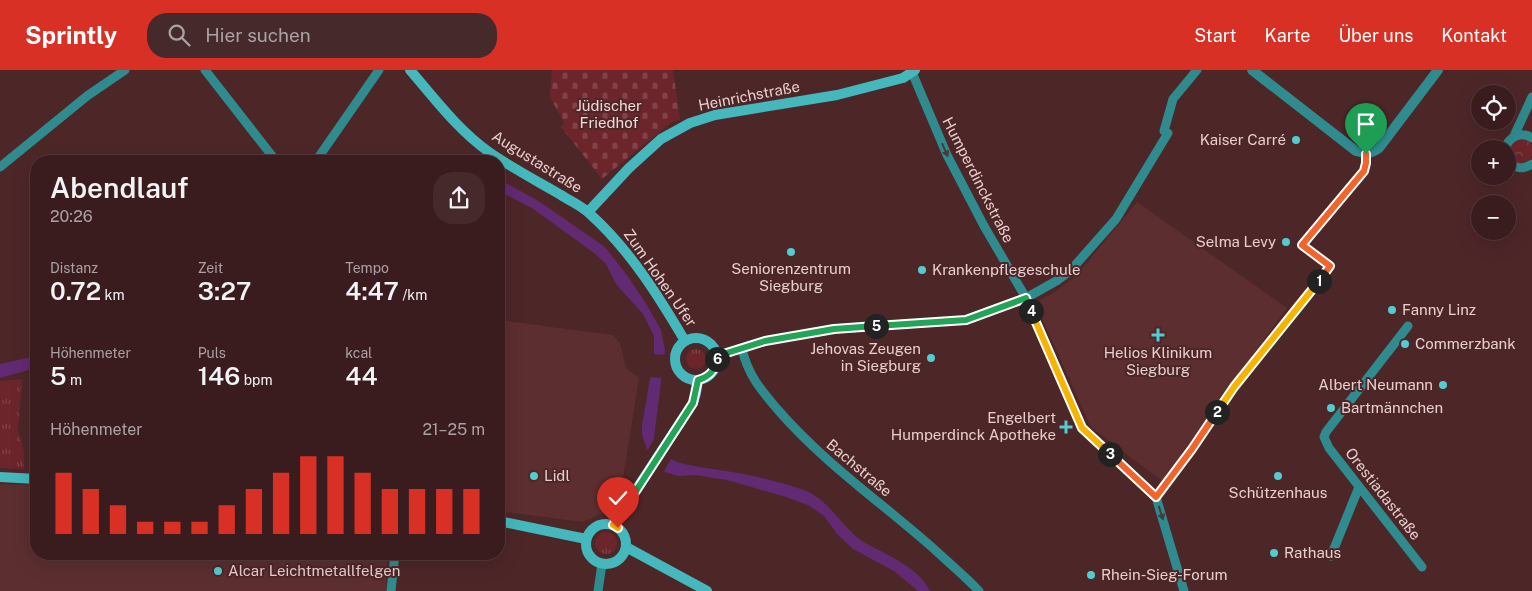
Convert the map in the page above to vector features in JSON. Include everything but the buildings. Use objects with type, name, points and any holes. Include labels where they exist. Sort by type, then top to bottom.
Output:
[{"type":"main road","name":"Augustastraße","points":[[410,70],[454,121],[494,155]]},
{"type":"main road","name":"Heinrichstraße","points":[[588,212],[628,168],[661,139],[690,123],[714,115],[837,95],[902,78],[913,71]]},
{"type":"main road","name":"Augustastraße","points":[[505,162],[588,212]]},
{"type":"main road","name":"Zum Hohen Ufer","points":[[588,212],[615,238],[624,250],[661,301],[684,341]]},
{"type":"main road","points":[[696,338],[707,341],[715,350],[717,356],[714,370],[707,377],[698,380],[692,380],[681,374],[676,364],[676,352],[684,341],[696,338]]},
{"type":"main road","points":[[613,525],[693,403],[698,380]]},
{"type":"main road","points":[[0,477],[30,480]]},
{"type":"main road","points":[[505,522],[586,539]]},
{"type":"main road","points":[[607,523],[613,525],[622,531],[626,547],[620,558],[609,564],[602,564],[591,558],[587,552],[586,539],[595,526],[607,523]]},
{"type":"main road","points":[[626,547],[707,591]]},
{"type":"street","points":[[0,167],[87,96],[126,70]]},
{"type":"street","points":[[205,70],[271,155]]},
{"type":"street","points":[[320,155],[379,70]]},
{"type":"street","points":[[717,356],[765,341],[834,329],[966,320],[1026,298],[1058,280],[1070,270],[1116,219],[1166,132],[1173,99],[1197,70]]},
{"type":"street","points":[[1252,70],[1356,151],[1366,154],[1372,153],[1379,148],[1438,70]]},
{"type":"street","name":"Humperdinckstraße","points":[[913,71],[947,155],[984,226],[1026,298],[1082,428],[1156,497]]},
{"type":"street","points":[[1510,140],[1532,97]]},
{"type":"street","points":[[1514,136],[1520,134],[1532,138]]},
{"type":"street","points":[[1184,591],[1156,497],[1192,449],[1234,387],[1330,266],[1302,245],[1364,171],[1366,154]]},
{"type":"street","points":[[1516,167],[1524,168],[1532,164]]},
{"type":"street","name":"Orestiadastraße","points":[[1408,326],[1344,408],[1326,432],[1324,438],[1329,448],[1422,566]]},
{"type":"street","name":"Bachstraße","points":[[742,349],[755,383],[798,434],[969,580],[979,591]]},
{"type":"street","points":[[1331,556],[1359,487]]},
{"type":"street","points":[[391,591],[394,560]]},
{"type":"street","points":[[598,591],[602,564]]},
{"type":"shaded area","points":[[505,182],[540,202],[605,247],[629,278],[661,330],[665,350],[654,438],[671,459],[693,466],[771,480],[814,495],[830,508],[858,538],[911,569],[930,591],[918,591],[894,571],[853,549],[837,534],[824,516],[808,505],[727,480],[695,475],[678,476],[665,472],[647,449],[642,435],[654,354],[654,336],[643,314],[616,284],[606,264],[594,253],[532,208],[505,194]]},
{"type":"shaded area","name":"Helios Klinikum Siegburg","points":[[1137,202],[1287,308],[1162,481],[1091,427],[1035,303],[1053,293],[1076,276]]},
{"type":"shaded area","points":[[505,321],[613,335],[620,343],[626,368],[639,378],[621,491],[610,510],[583,522],[505,512]]},
{"type":"shaded area","points":[[30,357],[30,370],[0,378],[0,364]]},
{"type":"shaded area","points":[[0,484],[30,485],[30,560],[388,560],[386,591],[0,591]]},
{"type":"green space","name":"Jüdischer Friedhof","points":[[552,70],[673,70],[680,120],[672,122],[602,179],[561,127],[564,123],[550,97]]},
{"type":"green space","points":[[1516,140],[1526,140],[1532,146],[1533,151],[1530,160],[1521,163],[1516,162]]},
{"type":"green space","points":[[692,349],[700,349],[706,355],[706,363],[700,369],[692,369],[686,363],[686,355]]},
{"type":"green space","points":[[22,379],[18,429],[24,452],[24,469],[0,468],[0,381]]},
{"type":"green space","points":[[606,532],[614,535],[617,543],[614,551],[606,554],[598,551],[595,543],[598,535]]},
{"type":"pier","points":[[651,354],[667,355],[665,378],[649,377]]},
{"type":"pier","points":[[656,436],[672,457],[663,473],[647,451]]},
{"type":"place","name":"Kaiser Carré","points":[[1296,140]]},
{"type":"place","name":"Selma Levy","points":[[1286,242]]},
{"type":"place","name":"Seniorenzentrum Siegburg","points":[[791,252]]},
{"type":"place","name":"Krankenpflegeschule","points":[[922,270]]},
{"type":"place","name":"Fanny Linz","points":[[1392,310]]},
{"type":"place","name":"Helios Klinikum Siegburg","points":[[1158,335]]},
{"type":"place","name":"Commerzbank","points":[[1405,344]]},
{"type":"place","name":"Jehovas Zeugen in Siegburg","points":[[931,358]]},
{"type":"place","name":"Albert Neumann","points":[[1443,385]]},
{"type":"place","name":"Bartmännchen","points":[[1331,408]]},
{"type":"place","name":"Engelbert Humperdinck Apotheke","points":[[1066,427]]},
{"type":"place","name":"Lidl","points":[[534,476]]},
{"type":"place","name":"Schützenhaus","points":[[1278,476]]},
{"type":"place","name":"Rathaus","points":[[1274,553]]},
{"type":"place","name":"Alcar Leichtmetallfelgen","points":[[218,571]]},
{"type":"place","name":"Rhein-Sieg-Forum","points":[[1091,575]]},
{"type":"route","points":[[618,528],[613,525],[693,403],[698,380],[707,377],[714,370],[717,356],[729,354],[765,341],[834,329],[966,320],[1026,298],[1082,428],[1156,497],[1192,449],[1234,387],[1330,266],[1302,245],[1364,171],[1366,154]]}]
